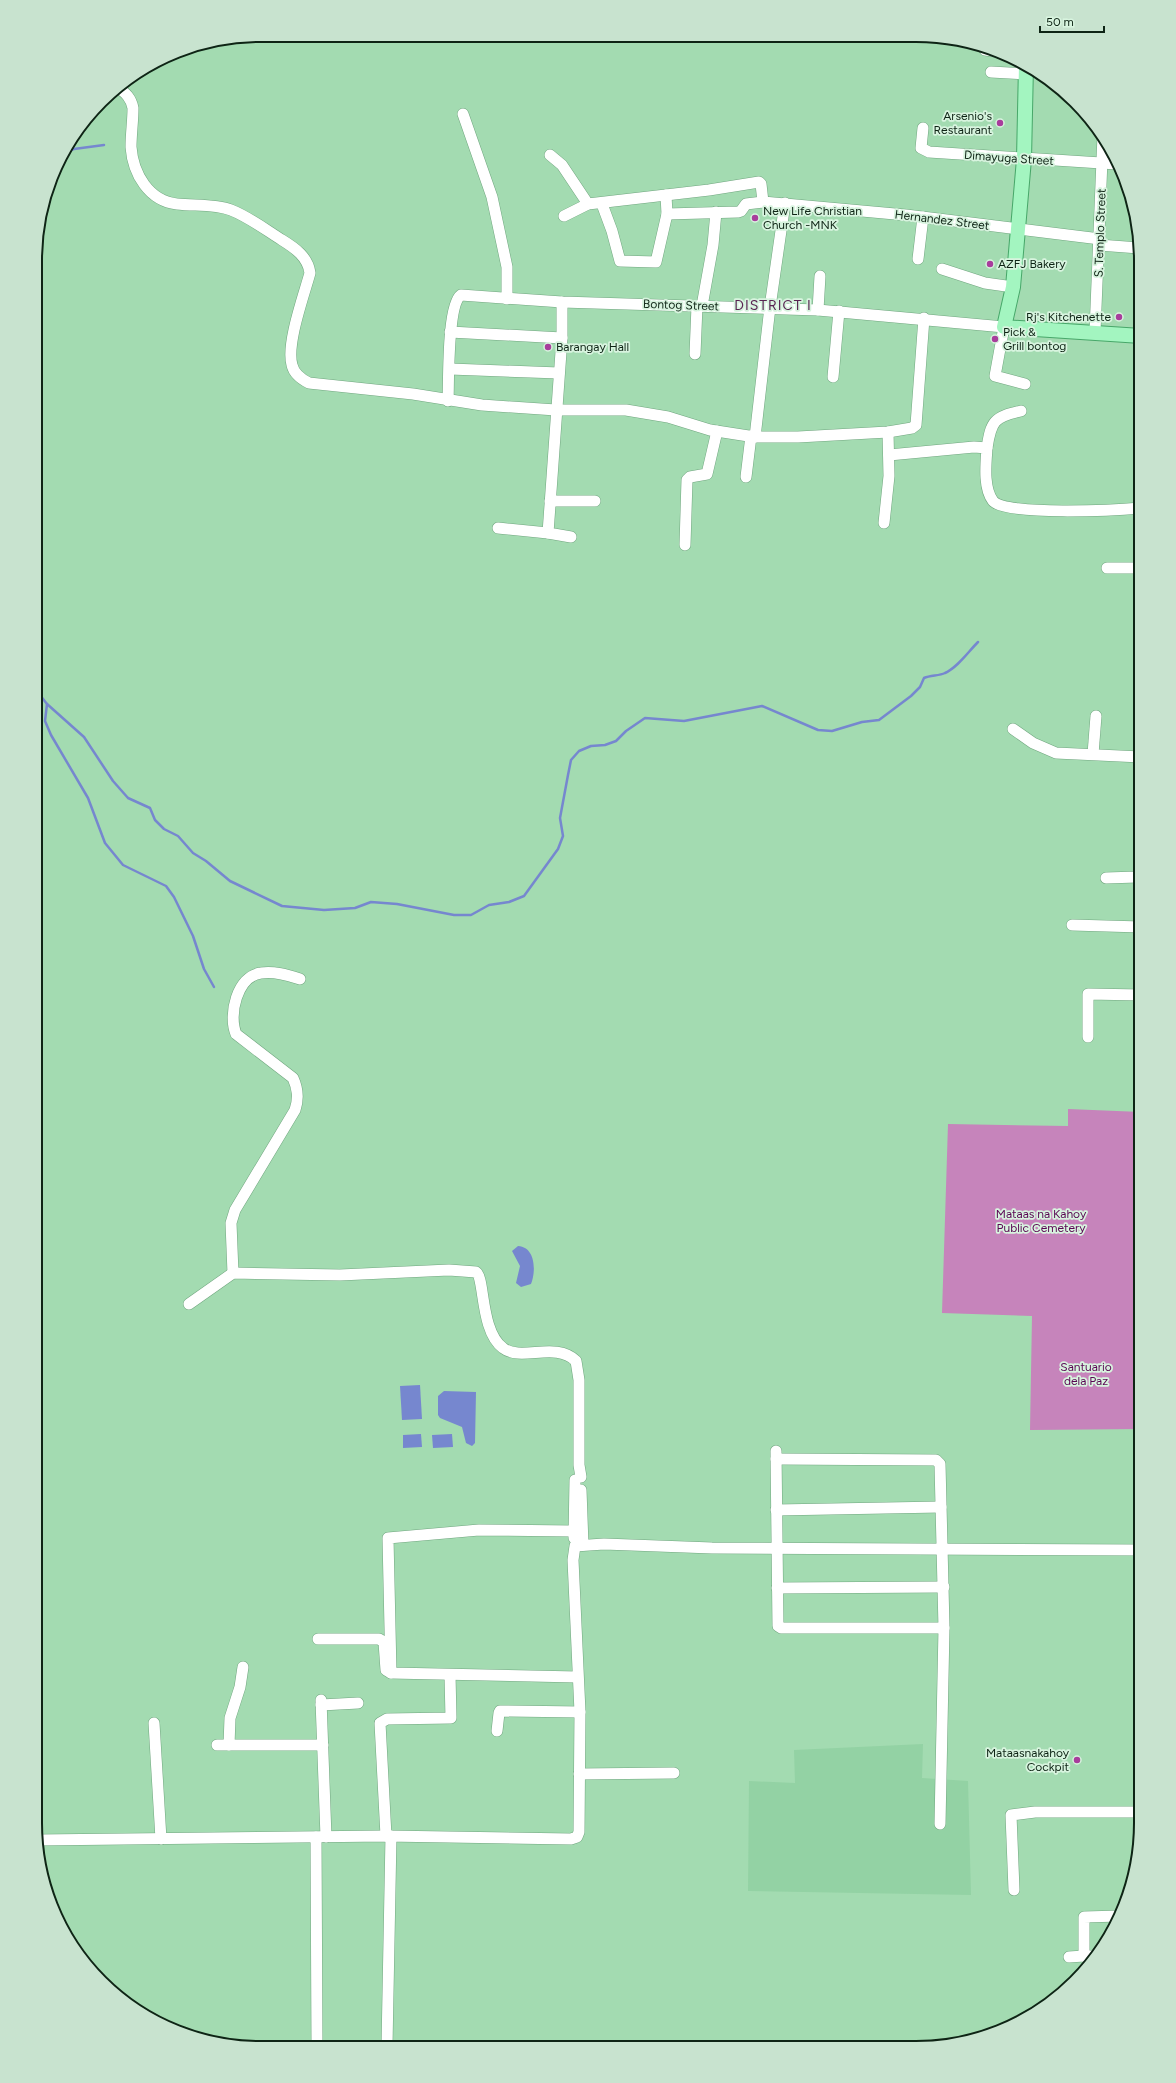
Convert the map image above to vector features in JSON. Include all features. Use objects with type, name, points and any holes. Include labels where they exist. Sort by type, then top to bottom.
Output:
[{"type":"main road","points":[[1026,72],[1024,159],[1013,287],[1004,327],[1134,335]]},
{"type":"street","points":[[992,72],[1023,70]]},
{"type":"street","points":[[122,91],[132,101],[134,108],[133,155],[138,176],[147,190],[160,200],[175,204],[213,206],[231,210],[284,242],[305,258],[309,266],[310,273],[291,350],[293,368],[302,380],[308,383],[413,394],[448,401],[556,410],[626,410],[668,417],[717,431],[753,436],[798,437],[888,432],[912,428],[916,425],[924,318]]},
{"type":"street","points":[[463,114],[492,197],[507,267],[507,299]]},
{"type":"street","name":"Dimayuga Street","points":[[923,128],[921,146],[925,151],[1024,159],[1111,164]]},
{"type":"street","name":"S. Templo Street","points":[[1096,332],[1103,147]]},
{"type":"street","points":[[550,155],[562,165],[588,204]]},
{"type":"street","points":[[564,216],[588,204],[602,204],[630,198],[709,190],[759,182],[762,184],[763,202]]},
{"type":"street","points":[[602,204],[612,230],[620,261],[657,261],[667,214],[666,195]]},
{"type":"street","name":"Hernandez Street","points":[[667,214],[740,211],[746,204],[763,202],[785,203],[923,217],[1017,229],[1134,247]]},
{"type":"street","points":[[746,477],[785,203]]},
{"type":"street","points":[[695,354],[699,306],[713,245],[716,212]]},
{"type":"street","points":[[918,260],[923,217]]},
{"type":"street","points":[[942,269],[985,283],[1013,287]]},
{"type":"street","points":[[818,310],[820,276]]},
{"type":"street","name":"Bontog Street","points":[[450,332],[456,300],[461,295],[562,302],[770,307],[839,311],[924,318],[1004,327]]},
{"type":"street","points":[[548,533],[562,338],[562,302]]},
{"type":"street","points":[[833,377],[839,311]]},
{"type":"street","points":[[1004,327],[995,376],[1025,384]]},
{"type":"street","points":[[448,401],[450,332],[562,338]]},
{"type":"street","points":[[450,369],[559,373]]},
{"type":"street","points":[[1021,411],[1007,414],[993,422],[990,429],[986,468],[988,489],[992,499],[998,506],[1011,510],[1134,508]]},
{"type":"street","points":[[685,545],[687,480],[690,477],[707,474],[717,431]]},
{"type":"street","points":[[884,523],[887,504],[888,432]]},
{"type":"street","points":[[888,455],[974,447],[987,448]]},
{"type":"street","points":[[550,502],[595,501]]},
{"type":"street","points":[[498,528],[571,537]]},
{"type":"street","points":[[1107,568],[1134,568]]},
{"type":"street","points":[[1093,754],[1096,716]]},
{"type":"street","points":[[1013,729],[1033,743],[1056,753],[1134,757]]},
{"type":"street","points":[[1106,878],[1134,877]]},
{"type":"street","points":[[1072,925],[1134,927]]},
{"type":"street","points":[[232,1273],[231,1223],[235,1210],[298,1101],[297,1087],[293,1078],[236,1034],[232,1024],[235,999],[245,980],[259,973],[277,972],[300,978]]},
{"type":"street","points":[[1088,1037],[1088,994],[1134,995]]},
{"type":"street","points":[[189,1304],[232,1273],[366,1275],[449,1270],[476,1272],[481,1278],[483,1306],[490,1329],[503,1348],[512,1352],[563,1352],[576,1362],[579,1380],[579,1465],[573,1531],[579,1546]]},
{"type":"street","points":[[940,1824],[944,1628],[944,1587],[940,1464],[936,1460],[776,1455],[777,1623],[781,1628],[944,1628]]},
{"type":"street","points":[[42,1840],[388,1836],[577,1837],[579,1832],[580,1712],[573,1560],[579,1546],[578,1479]]},
{"type":"street","points":[[776,1510],[941,1507]]},
{"type":"street","points":[[392,1673],[388,1538],[479,1530],[573,1531]]},
{"type":"street","points":[[579,1546],[777,1549],[942,1548],[1134,1550]]},
{"type":"street","points":[[777,1588],[944,1587]]},
{"type":"street","points":[[318,1639],[379,1639],[384,1642],[386,1670],[392,1673],[578,1677]]},
{"type":"street","points":[[229,1745],[230,1718],[240,1687],[243,1667]]},
{"type":"street","points":[[387,2041],[388,1836],[380,1723],[387,1719],[451,1718],[450,1675]]},
{"type":"street","points":[[317,2041],[323,1745],[321,1702],[358,1703]]},
{"type":"street","points":[[497,1731],[498,1713],[500,1711],[580,1712]]},
{"type":"street","points":[[154,1723],[161,1839]]},
{"type":"street","points":[[217,1745],[323,1745]]},
{"type":"street","points":[[579,1774],[674,1773]]},
{"type":"street","points":[[1014,1890],[1011,1815],[1035,1812],[1134,1812]]},
{"type":"street","points":[[1084,1956],[1084,1917],[1112,1916]]},
{"type":"street","points":[[1069,1957],[1089,1956]]},
{"type":"shaded area","points":[[923,1744],[922,1778],[968,1781],[971,1895],[748,1891],[749,1781],[795,1783],[794,1750]]},
{"type":"shaded area","points":[[43,1844],[45,1844],[45,1858]]},
{"type":"green space","name":"Mataas na Kahoy Public Cemetery","points":[[1068,1109],[1134,1112],[1134,1429],[1030,1430],[1032,1316],[942,1313],[948,1124],[1068,1126]]},
{"type":"water","points":[[518,1246],[524,1247],[528,1251],[531,1255],[534,1267],[531,1284],[521,1287],[516,1283],[520,1266],[512,1251]]},
{"type":"water","points":[[420,1385],[422,1419],[402,1420],[400,1386]]},
{"type":"water","points":[[444,1391],[476,1392],[475,1443],[472,1446],[466,1443],[462,1427],[440,1418],[438,1415],[438,1396]]},
{"type":"water","points":[[421,1434],[422,1447],[403,1448],[403,1435]]},
{"type":"water","points":[[452,1434],[453,1447],[433,1448],[432,1435]]},
{"type":"waterway","points":[[72,150],[104,145]]},
{"type":"waterway","points":[[47,704],[84,737],[113,781],[128,798],[150,808],[155,820],[164,829],[178,836],[193,853],[206,861],[230,881],[282,906],[324,910],[355,908],[371,902],[397,904],[454,915],[471,915],[489,905],[509,902],[524,896],[558,849],[563,836],[560,818],[571,760],[579,751],[591,746],[605,745],[616,741],[626,731],[645,718],[684,721],[762,706],[818,730],[832,731],[862,722],[879,720],[911,696],[920,687],[924,678],[943,674],[950,670],[959,663],[978,642]]},
{"type":"waterway","points":[[42,698],[47,704],[45,721],[51,735],[88,798],[105,843],[123,865],[166,886],[174,897],[193,936],[204,969],[214,987]]},
{"type":"place","name":"Arsenio's Restaurant","points":[[1000,123]]},
{"type":"place","name":"New Life Christian Church -MNK","points":[[755,218]]},
{"type":"place","name":"AZFJ Bakery","points":[[990,264]]},
{"type":"place","name":"Rj's Kitchenette","points":[[1119,317]]},
{"type":"place","name":"Pick & Grill bontog","points":[[995,339]]},
{"type":"place","name":"Barangay Hall","points":[[548,347]]},
{"type":"place","name":"Mataasnakahoy Cockpit","points":[[1077,1760]]},
{"type":"district","name":"DISTRICT I","points":[[773,305]]},
{"type":"park label","name":"Santuario dela Paz","points":[[1086,1374]]}]
